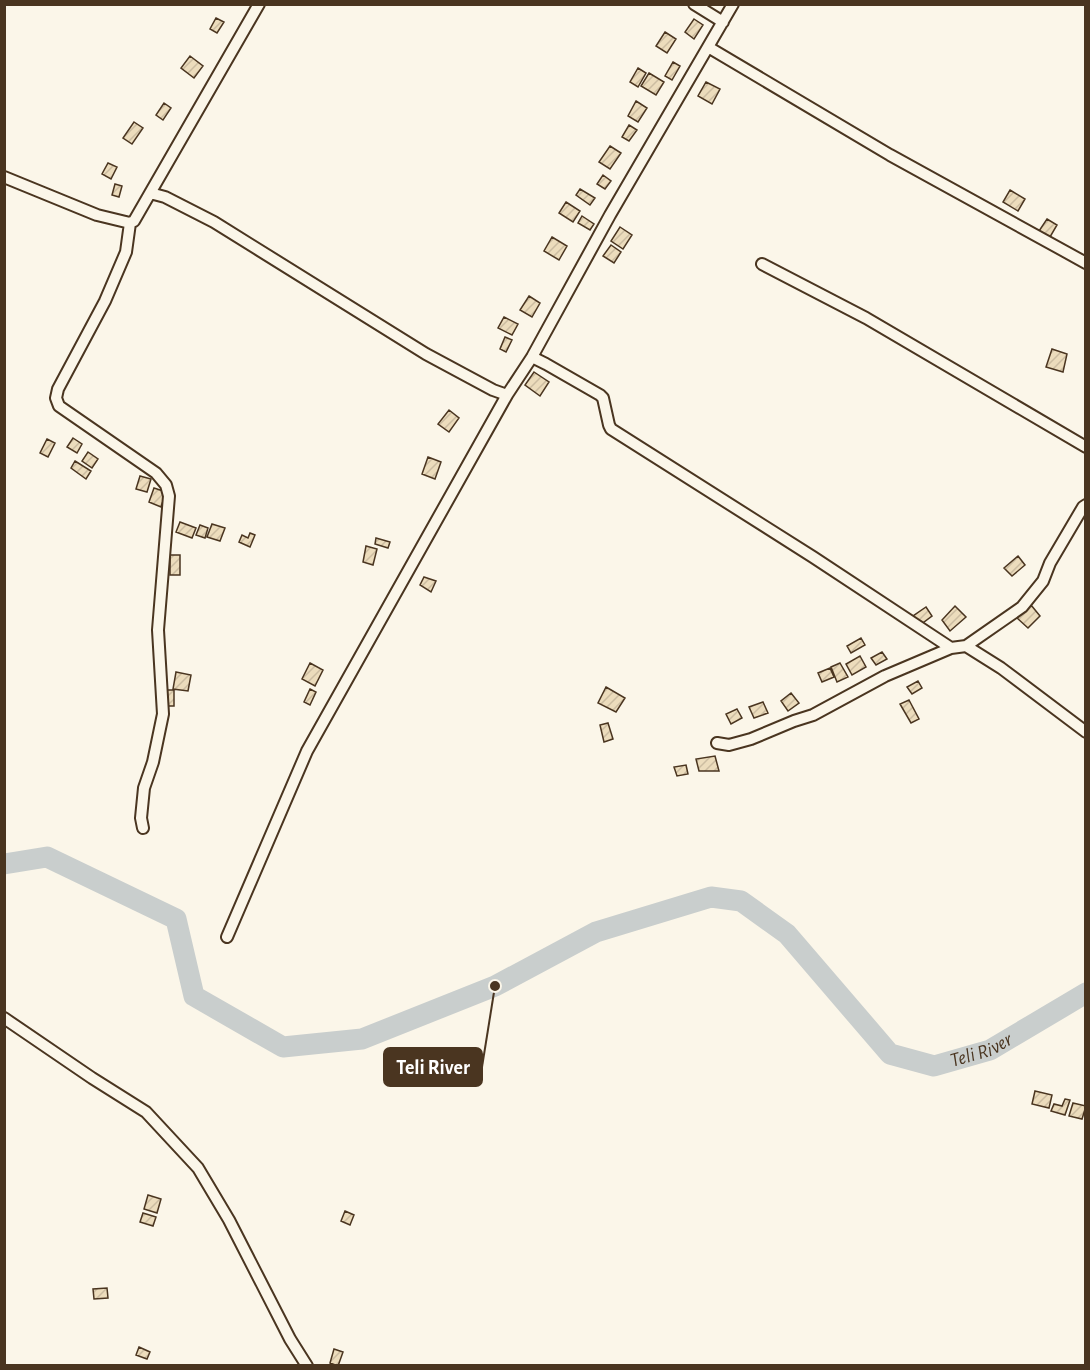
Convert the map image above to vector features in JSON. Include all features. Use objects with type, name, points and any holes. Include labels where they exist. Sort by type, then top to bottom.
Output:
[{"type":"street","points":[[143,828],[141,818],[144,788],[153,762],[162,714],[158,630],[169,496],[166,485],[156,473],[59,406],[56,398],[58,389],[105,302],[126,252],[130,223],[134,221],[259,4]]},
{"type":"street","points":[[694,4],[723,22]]},
{"type":"street","points":[[227,937],[307,751],[507,395],[532,357],[610,215],[733,4]]},
{"type":"street","points":[[708,47],[890,155],[1086,263]]},
{"type":"street","points":[[4,177],[97,215],[130,223]]},
{"type":"street","points":[[150,193],[165,197],[214,222],[426,354],[493,390],[507,395]]},
{"type":"street","points":[[762,264],[866,318],[1086,447]]},
{"type":"street","points":[[532,357],[600,395],[603,398],[611,429],[951,648]]},
{"type":"street","points":[[717,743],[729,745],[751,740],[794,720],[813,715],[885,676],[951,648],[966,646],[1022,608],[1033,596],[1043,582],[1050,563],[1086,505]]},
{"type":"street","points":[[966,646],[1001,668],[1086,732]]},
{"type":"street","points":[[4,1018],[146,1112],[198,1168],[229,1220],[290,1338],[307,1365]]},
{"type":"building","points":[[216,18],[224,22],[217,33],[210,29]]},
{"type":"building","points":[[694,19],[703,25],[694,39],[685,32]]},
{"type":"building","points":[[665,32],[676,39],[667,53],[656,46]]},
{"type":"building","points":[[190,56],[203,66],[194,78],[181,68]]},
{"type":"building","points":[[673,62],[680,66],[672,80],[665,76]]},
{"type":"building","points":[[638,68],[646,73],[638,87],[630,82]]},
{"type":"building","points":[[649,73],[664,82],[656,95],[641,86]]},
{"type":"building","points":[[706,82],[720,89],[712,104],[698,96]]},
{"type":"building","points":[[636,101],[647,108],[638,122],[628,116]]},
{"type":"building","points":[[164,103],[171,108],[163,120],[156,115]]},
{"type":"building","points":[[134,122],[143,128],[132,144],[123,138]]},
{"type":"building","points":[[629,125],[637,130],[629,141],[622,137]]},
{"type":"building","points":[[610,146],[621,153],[610,169],[599,162]]},
{"type":"building","points":[[108,163],[117,167],[111,179],[102,174]]},
{"type":"building","points":[[603,175],[611,181],[605,189],[597,184]]},
{"type":"building","points":[[115,184],[122,186],[119,197],[112,195]]},
{"type":"building","points":[[580,189],[595,198],[590,205],[576,195]]},
{"type":"building","points":[[1010,190],[1025,199],[1018,211],[1003,202]]},
{"type":"building","points":[[566,202],[580,211],[573,222],[559,213]]},
{"type":"building","points":[[582,216],[594,224],[590,230],[578,223]]},
{"type":"building","points":[[1047,219],[1057,225],[1050,237],[1039,231]]},
{"type":"building","points":[[620,227],[632,235],[623,249],[611,241]]},
{"type":"building","points":[[552,237],[567,246],[559,260],[544,251]]},
{"type":"building","points":[[611,245],[621,252],[614,263],[603,256]]},
{"type":"building","points":[[529,296],[540,303],[532,317],[520,310]]},
{"type":"building","points":[[504,317],[518,324],[512,335],[498,328]]},
{"type":"building","points":[[505,337],[512,340],[506,352],[500,349]]},
{"type":"building","points":[[1052,349],[1067,354],[1063,372],[1046,367]]},
{"type":"building","points":[[534,372],[549,382],[540,396],[525,385]]},
{"type":"building","points":[[449,410],[459,418],[449,432],[438,424]]},
{"type":"building","points":[[73,438],[82,444],[77,453],[67,447]]},
{"type":"building","points":[[47,439],[55,443],[48,457],[40,453]]},
{"type":"building","points":[[88,452],[98,459],[92,468],[82,461]]},
{"type":"building","points":[[428,457],[441,462],[435,479],[422,474]]},
{"type":"building","points":[[75,461],[91,471],[86,479],[71,468]]},
{"type":"building","points":[[140,476],[151,479],[147,492],[136,489]]},
{"type":"building","points":[[154,488],[166,492],[161,507],[149,502]]},
{"type":"building","points":[[180,522],[196,528],[192,538],[176,532]]},
{"type":"building","points":[[212,524],[225,528],[220,541],[207,537]]},
{"type":"building","points":[[200,525],[208,528],[205,538],[196,535]]},
{"type":"building","points":[[250,533],[255,535],[250,547],[239,542],[242,535],[248,538]]},
{"type":"building","points":[[376,538],[390,542],[388,548],[375,544]]},
{"type":"building","points":[[366,546],[377,549],[373,565],[363,562]]},
{"type":"building","points":[[170,555],[180,555],[180,575],[170,575]]},
{"type":"building","points":[[1018,556],[1025,565],[1012,576],[1004,568]]},
{"type":"building","points":[[424,577],[436,581],[431,592],[420,585]]},
{"type":"building","points":[[1031,605],[1040,616],[1028,628],[1017,618]]},
{"type":"building","points":[[955,606],[966,617],[950,631],[942,620]]},
{"type":"building","points":[[926,607],[932,616],[920,625],[913,616]]},
{"type":"building","points":[[861,638],[865,645],[851,653],[847,646]]},
{"type":"building","points":[[882,652],[887,659],[876,665],[871,658]]},
{"type":"building","points":[[860,656],[866,667],[852,675],[846,664]]},
{"type":"building","points":[[310,663],[323,670],[315,686],[302,679]]},
{"type":"building","points":[[840,663],[848,677],[837,682],[831,667]]},
{"type":"building","points":[[830,668],[834,677],[822,682],[818,673]]},
{"type":"building","points":[[176,672],[191,675],[188,691],[173,689]]},
{"type":"building","points":[[918,681],[922,688],[912,694],[907,687]]},
{"type":"building","points":[[606,687],[625,698],[616,712],[598,703]]},
{"type":"building","points":[[310,689],[316,692],[310,705],[304,702]]},
{"type":"building","points":[[166,690],[174,690],[174,706],[165,706]]},
{"type":"building","points":[[791,693],[799,703],[788,711],[781,701]]},
{"type":"building","points":[[909,700],[919,719],[911,723],[900,704]]},
{"type":"building","points":[[763,702],[768,713],[754,718],[749,707]]},
{"type":"building","points":[[737,709],[742,718],[731,724],[726,714]]},
{"type":"building","points":[[608,723],[613,739],[604,742],[600,725]]},
{"type":"building","points":[[715,756],[719,771],[699,771],[696,759]]},
{"type":"building","points":[[686,765],[688,774],[677,776],[674,767]]},
{"type":"building","points":[[1035,1091],[1052,1095],[1049,1108],[1032,1104]]},
{"type":"building","points":[[1065,1099],[1070,1100],[1065,1115],[1051,1111],[1054,1104],[1062,1106]]},
{"type":"building","points":[[1073,1103],[1086,1106],[1082,1119],[1069,1116]]},
{"type":"building","points":[[148,1195],[161,1199],[157,1213],[144,1209]]},
{"type":"building","points":[[345,1211],[354,1215],[350,1225],[341,1221]]},
{"type":"building","points":[[143,1213],[156,1217],[153,1226],[140,1222]]},
{"type":"building","points":[[107,1288],[108,1298],[94,1299],[93,1289]]},
{"type":"building","points":[[139,1347],[150,1352],[147,1359],[136,1355]]},
{"type":"building","points":[[334,1349],[343,1352],[338,1366],[330,1363]]},
{"type":"waterway","name":"Teli River","points":[[4,864],[47,857],[176,919],[194,996],[283,1047],[362,1039],[495,986],[596,932],[711,897],[741,901],[787,934],[890,1054],[934,1066],[990,1050],[1086,993]]},
{"type":"place","name":"Teli River","points":[[495,986]]}]
